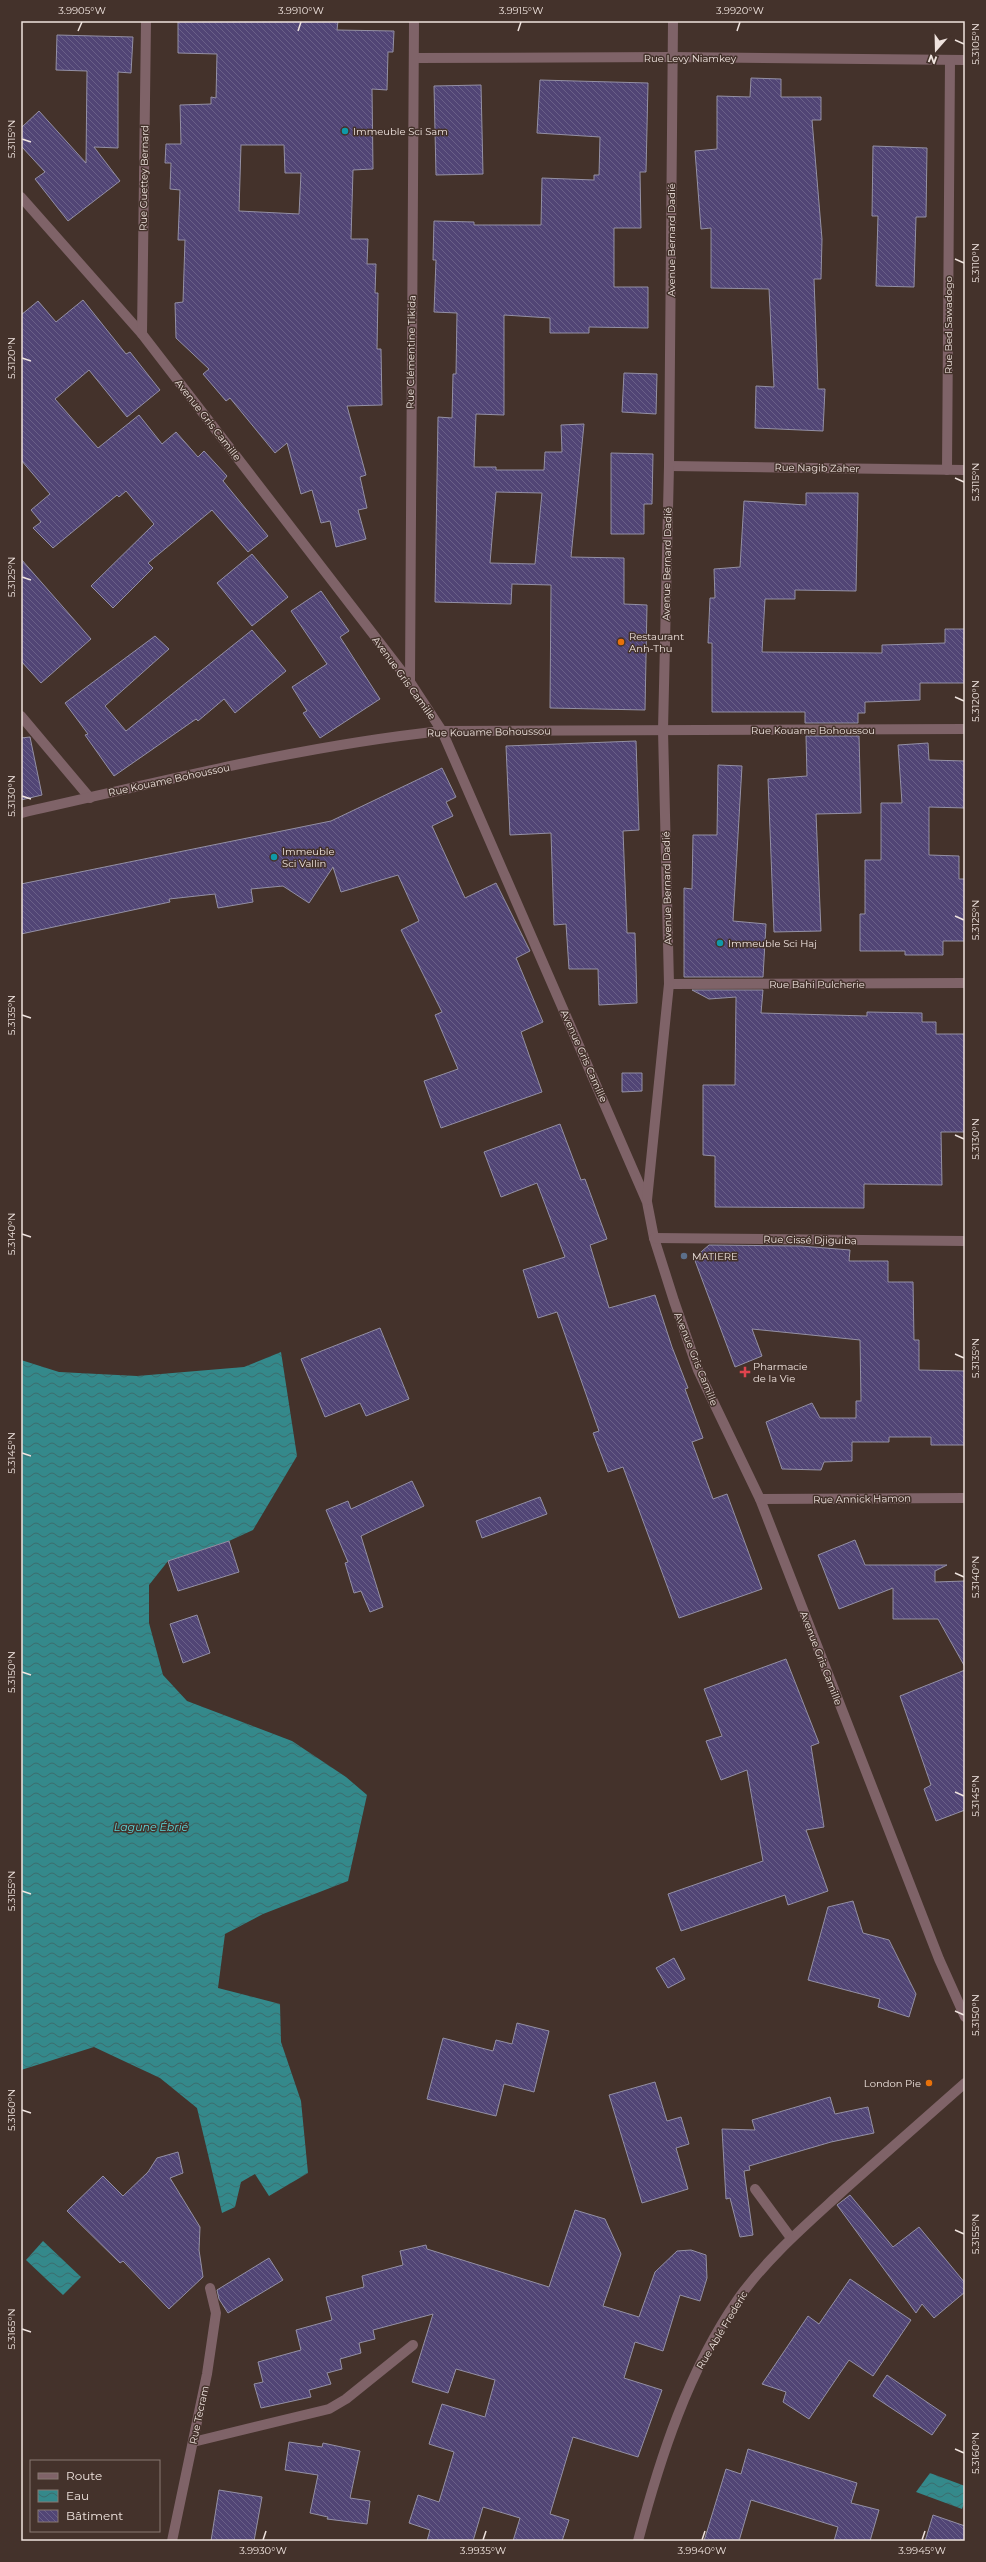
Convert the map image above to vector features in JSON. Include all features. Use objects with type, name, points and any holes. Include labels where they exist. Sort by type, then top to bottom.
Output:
[{"type":"street","name":"Rue Guettey Bernard","points":[[142,334],[146,21]]},
{"type":"street","name":"Rue Clémentine Tikida","points":[[410,682],[415,58],[414,21]]},
{"type":"street","name":"Avenue Bernard Dadié","points":[[647,1202],[669,984],[663,730],[669,466],[673,21]]},
{"type":"street","name":"Rue Levy Niamkey","points":[[415,58],[672,57],[965,60]]},
{"type":"street","name":"Rue Bed Sawadogo","points":[[947,470],[950,60]]},
{"type":"street","name":"Avenue Gris Camille","points":[[21,197],[142,334],[410,682],[442,731],[647,1202],[654,1238],[698,1370],[760,1499],[939,1959],[965,2017]]},
{"type":"street","name":"Rue Nagib Zaher","points":[[669,466],[965,470]]},
{"type":"street","points":[[21,716],[90,798]]},
{"type":"street","name":"Rue Kouame Bohoussou","points":[[21,813],[370,739],[442,731],[965,729]]},
{"type":"street","name":"Rue Bahi Pulcherie","points":[[669,984],[965,983]]},
{"type":"street","name":"Rue Cissé Djiguiba","points":[[654,1238],[965,1241]]},
{"type":"street","name":"Rue Annick Hamon","points":[[760,1499],[965,1498]]},
{"type":"street","name":"Rue Ablé Frederic","points":[[638,2541],[654,2480],[699,2367],[738,2300],[763,2268],[791,2238],[965,2083]]},
{"type":"street","points":[[755,2189],[791,2238]]},
{"type":"street","name":"Rue Tecram","points":[[172,2541],[193,2442],[216,2313],[210,2288]]},
{"type":"street","points":[[193,2442],[329,2409],[346,2400],[413,2345]]},
{"type":"water","name":"Lagune Ébrié","points":[[281,1352],[297,1456],[253,1530],[229,1541],[168,1561],[149,1585],[149,1623],[163,1675],[187,1701],[292,1741],[346,1777],[367,1795],[348,1881],[263,1914],[225,1934],[218,1988],[280,2004],[281,2042],[301,2101],[308,2173],[269,2196],[255,2174],[241,2182],[235,2207],[222,2213],[197,2108],[160,2078],[94,2047],[21,2070],[21,1360],[59,1372],[137,1376],[244,1367]]},
{"type":"water","points":[[43,2241],[81,2277],[63,2295],[26,2260]]},
{"type":"water","points":[[930,2473],[965,2486],[965,2501],[962,2509],[916,2492]]},
{"type":"building","points":[[178,21],[338,21],[337,30],[394,31],[393,52],[388,52],[387,90],[372,89],[373,169],[353,170],[351,239],[368,239],[367,264],[376,264],[375,293],[378,293],[377,349],[381,349],[382,405],[347,406],[366,475],[360,477],[367,508],[358,510],[366,539],[336,547],[330,521],[321,523],[312,490],[301,494],[287,443],[275,453],[230,398],[226,401],[203,374],[209,369],[176,338],[175,303],[183,302],[185,240],[178,240],[180,190],[170,189],[171,163],[165,163],[166,144],[181,144],[180,105],[211,104],[211,97],[216,98],[217,54],[178,53]],"holes":[[[241,145],[284,145],[285,173],[301,173],[299,214],[239,211]]]},
{"type":"building","points":[[57,35],[133,37],[131,73],[118,72],[118,148],[94,147],[120,181],[68,221],[35,179],[45,172],[21,146],[21,128],[39,111],[86,163],[87,71],[56,70]]},
{"type":"building","points":[[751,78],[781,79],[781,97],[821,97],[821,120],[812,120],[822,239],[821,279],[814,279],[818,389],[825,389],[823,431],[755,428],[756,386],[774,387],[769,289],[711,288],[711,228],[701,229],[695,151],[717,149],[717,96],[750,97]]},
{"type":"building","points":[[540,80],[648,83],[646,172],[640,172],[641,228],[614,228],[614,287],[648,287],[648,328],[589,327],[589,333],[550,333],[550,318],[504,315],[504,415],[476,414],[474,467],[496,467],[496,470],[544,470],[545,452],[562,452],[561,425],[584,424],[571,557],[624,558],[624,604],[647,605],[645,710],[550,708],[551,585],[512,584],[511,604],[435,602],[438,417],[452,418],[453,374],[456,374],[457,313],[434,312],[436,260],[433,260],[434,221],[474,222],[474,225],[541,225],[542,178],[594,180],[594,175],[599,175],[600,137],[537,133]],"holes":[[[496,492],[542,493],[535,564],[490,563]]]},
{"type":"building","points":[[481,85],[483,174],[436,175],[434,86]]},
{"type":"building","points":[[873,146],[927,148],[926,217],[916,217],[914,287],[876,286],[878,216],[872,216]]},
{"type":"building","points":[[83,300],[126,354],[130,352],[160,390],[127,417],[89,370],[55,399],[98,448],[139,415],[162,444],[176,432],[198,457],[204,451],[227,476],[223,481],[268,536],[248,552],[212,510],[148,563],[153,568],[113,608],[91,586],[154,524],[126,491],[119,497],[117,495],[53,548],[33,528],[41,522],[31,510],[50,494],[21,460],[21,315],[38,301],[56,322]]},
{"type":"building","points":[[624,373],[657,374],[656,414],[622,412]]},
{"type":"building","points":[[611,453],[653,454],[652,504],[644,504],[644,534],[611,534]]},
{"type":"building","points":[[806,493],[858,493],[856,591],[795,590],[795,599],[765,599],[762,652],[882,653],[882,645],[945,643],[945,629],[965,629],[965,683],[920,683],[920,700],[865,702],[865,713],[858,713],[858,723],[805,723],[805,712],[712,712],[712,643],[708,643],[710,598],[715,598],[714,569],[740,567],[744,501],[806,505]]},
{"type":"building","points":[[252,554],[288,597],[252,626],[217,583]]},
{"type":"building","points":[[21,559],[91,639],[41,683],[21,661]]},
{"type":"building","points":[[321,591],[349,631],[340,637],[380,699],[320,738],[303,713],[307,711],[292,687],[327,664],[291,611]]},
{"type":"building","points":[[252,630],[286,671],[235,713],[224,699],[198,721],[196,719],[114,776],[85,735],[88,734],[65,703],[155,636],[169,649],[105,706],[126,731]]},
{"type":"building","points":[[806,736],[859,736],[861,813],[816,814],[821,931],[774,932],[768,779],[807,776]]},
{"type":"building","points":[[30,737],[42,795],[21,800],[21,738]]},
{"type":"building","points":[[636,741],[639,830],[623,831],[627,933],[635,933],[637,1003],[599,1005],[598,969],[569,969],[566,924],[554,925],[551,833],[510,835],[506,746]]},
{"type":"building","points":[[928,743],[929,760],[965,761],[965,808],[929,807],[929,855],[959,856],[959,879],[965,879],[965,941],[943,941],[943,955],[905,955],[905,951],[860,951],[860,914],[865,914],[865,860],[881,860],[881,803],[902,803],[898,745]]},
{"type":"building","points":[[718,765],[742,766],[733,921],[766,924],[763,977],[684,977],[684,888],[692,889],[693,835],[717,835]]},
{"type":"building","points":[[442,768],[456,797],[446,802],[453,816],[432,826],[465,898],[496,883],[530,951],[516,958],[543,1022],[521,1032],[542,1092],[441,1128],[424,1081],[458,1069],[435,1015],[442,1012],[401,930],[419,921],[398,875],[341,892],[333,867],[309,903],[283,886],[251,889],[253,902],[218,908],[215,894],[169,899],[170,902],[21,934],[21,884],[331,821]]},
{"type":"building","points":[[692,990],[763,990],[761,1013],[867,1016],[867,1012],[922,1013],[922,1022],[936,1022],[936,1034],[965,1034],[965,1132],[941,1132],[942,1185],[864,1184],[864,1208],[715,1207],[715,1156],[703,1155],[703,1085],[735,1085],[736,997],[709,999]]},
{"type":"building","points":[[622,1073],[642,1073],[642,1091],[622,1092]]},
{"type":"building","points":[[560,1124],[581,1180],[585,1179],[607,1239],[590,1245],[609,1308],[655,1295],[672,1347],[688,1388],[685,1389],[703,1438],[692,1442],[713,1499],[727,1494],[762,1589],[679,1618],[623,1467],[608,1472],[593,1433],[599,1431],[557,1312],[538,1318],[523,1270],[565,1257],[537,1183],[501,1197],[484,1152]]},
{"type":"building","points":[[709,1245],[801,1246],[850,1250],[849,1261],[888,1261],[888,1282],[913,1282],[914,1340],[919,1340],[919,1370],[965,1371],[965,1445],[931,1445],[931,1437],[889,1437],[889,1442],[852,1442],[852,1461],[824,1462],[821,1470],[782,1469],[766,1422],[812,1403],[820,1418],[856,1418],[856,1401],[861,1401],[860,1340],[752,1329],[762,1356],[735,1367],[694,1258]]},
{"type":"building","points":[[380,1328],[409,1399],[366,1416],[360,1403],[325,1417],[301,1359]]},
{"type":"building","points":[[412,1481],[424,1506],[361,1536],[383,1607],[370,1612],[361,1591],[354,1593],[345,1563],[348,1562],[326,1510],[348,1501],[351,1509]]},
{"type":"building","points":[[540,1497],[547,1514],[482,1538],[476,1521]]},
{"type":"building","points":[[855,1540],[865,1565],[947,1565],[935,1571],[935,1582],[965,1581],[965,1667],[938,1619],[893,1619],[893,1588],[839,1609],[818,1555]]},
{"type":"building","points":[[229,1541],[239,1572],[178,1591],[168,1561]]},
{"type":"building","points":[[197,1615],[210,1653],[183,1663],[170,1624]]},
{"type":"building","points":[[786,1659],[819,1743],[811,1746],[824,1827],[806,1830],[828,1891],[788,1905],[785,1895],[681,1931],[668,1894],[763,1861],[747,1770],[721,1780],[706,1741],[722,1736],[704,1689]]},
{"type":"building","points":[[965,1670],[965,1810],[936,1821],[924,1789],[931,1785],[900,1696]]},
{"type":"building","points":[[853,1901],[863,1933],[889,1940],[916,1994],[909,2017],[878,2007],[880,1999],[808,1980],[828,1907]]},
{"type":"building","points":[[674,1958],[685,1979],[668,1988],[656,1968]]},
{"type":"building","points":[[517,2023],[549,2031],[534,2092],[504,2084],[496,2116],[427,2099],[443,2038],[493,2051],[496,2040],[512,2044]]},
{"type":"building","points":[[655,2082],[667,2121],[681,2117],[689,2144],[676,2148],[688,2189],[642,2203],[609,2095]]},
{"type":"building","points":[[830,2097],[835,2114],[868,2107],[874,2133],[831,2142],[749,2166],[750,2170],[744,2171],[753,2235],[740,2237],[730,2198],[726,2199],[722,2129],[755,2130],[752,2120]]},
{"type":"building","points":[[178,2152],[183,2173],[170,2178],[200,2227],[199,2250],[203,2277],[169,2309],[123,2261],[120,2263],[67,2211],[103,2176],[123,2196],[148,2172],[157,2158]]},
{"type":"building","points":[[850,2195],[893,2247],[919,2227],[965,2283],[965,2292],[934,2318],[922,2304],[916,2313],[837,2205]]},
{"type":"building","points":[[575,2210],[605,2219],[621,2254],[603,2306],[639,2317],[655,2272],[677,2251],[691,2250],[706,2255],[707,2278],[700,2301],[680,2295],[663,2351],[635,2342],[624,2378],[662,2390],[638,2457],[573,2437],[550,2514],[569,2520],[562,2541],[513,2541],[520,2518],[483,2507],[473,2541],[427,2541],[430,2530],[409,2523],[418,2495],[439,2502],[454,2452],[429,2444],[442,2404],[485,2417],[495,2380],[456,2369],[448,2393],[412,2382],[433,2314],[373,2330],[375,2339],[359,2343],[361,2353],[340,2359],[342,2369],[327,2373],[331,2384],[309,2390],[311,2397],[261,2408],[254,2384],[263,2382],[258,2362],[301,2350],[296,2330],[332,2320],[326,2297],[364,2287],[362,2276],[403,2265],[400,2251],[426,2245],[427,2249],[549,2287]]},
{"type":"building","points":[[269,2258],[283,2280],[228,2313],[219,2299],[217,2290]]},
{"type":"building","points":[[850,2279],[911,2320],[873,2376],[849,2360],[809,2419],[783,2402],[786,2392],[762,2384],[808,2316],[819,2324]]},
{"type":"building","points":[[887,2375],[946,2415],[932,2435],[873,2396]]},
{"type":"building","points":[[289,2442],[322,2447],[323,2443],[360,2451],[350,2498],[370,2501],[367,2524],[327,2519],[328,2517],[310,2513],[318,2475],[285,2470]]},
{"type":"building","points":[[748,2449],[857,2483],[851,2503],[879,2510],[870,2541],[834,2541],[838,2527],[751,2500],[739,2541],[704,2541],[726,2469],[741,2474]]},
{"type":"building","points":[[219,2490],[262,2497],[254,2541],[211,2541]]},
{"type":"building","points":[[933,2515],[965,2526],[965,2541],[925,2541]]},
{"type":"place","name":"Immeuble Sci Sam","points":[[345,131]]},
{"type":"place","name":"Restaurant Anh-Thu","points":[[621,642]]},
{"type":"place","name":"Immeuble Sci Vallin","points":[[274,857]]},
{"type":"place","name":"Immeuble Sci Haj","points":[[720,943]]},
{"type":"place","name":"MATIERE","points":[[684,1256]]},
{"type":"place","name":"Pharmacie de la Vie","points":[[745,1372]]},
{"type":"place","name":"London Pie","points":[[929,2083]]}]
